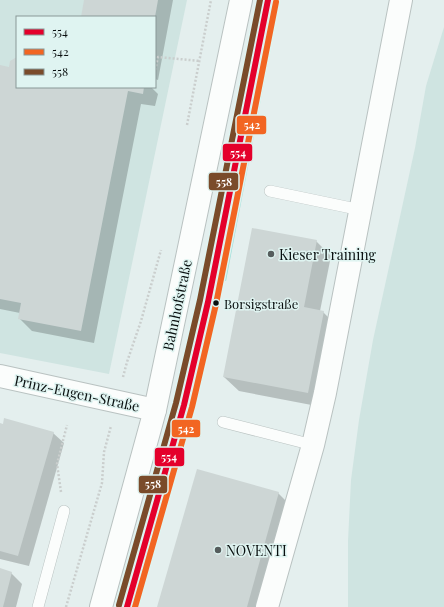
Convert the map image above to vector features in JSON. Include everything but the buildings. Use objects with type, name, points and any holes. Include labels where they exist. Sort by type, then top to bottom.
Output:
[{"type":"street","name":"Bahnhofstraße","points":[[101,607],[155,410],[241,0]]},
{"type":"street","points":[[267,607],[313,445],[325,393],[401,0]]},
{"type":"street","name":"Prinz-Eugen-Straße","points":[[0,376],[155,410]]},
{"type":"lane","points":[[127,607],[184,406],[208,302],[268,0]]},
{"type":"lane","points":[[270,191],[361,210]]},
{"type":"lane","points":[[223,422],[313,445]]},
{"type":"lane","points":[[38,607],[64,511]]},
{"type":"path","points":[[186,130],[211,0]]},
{"type":"path","points":[[156,66],[158,57],[200,61]]},
{"type":"path","points":[[66,607],[102,483],[104,452],[127,362],[141,321],[163,243]]},
{"type":"path","points":[[64,511],[57,464],[67,425]]},
{"type":"shaded area","points":[[0,0],[187,0],[109,374],[0,353]]},
{"type":"shaded area","points":[[273,0],[280,0],[226,281],[218,279]]},
{"type":"shaded area","points":[[444,27],[444,607],[348,607],[348,541],[351,480],[359,420],[373,340],[415,148],[426,86]]},
{"type":"transit line","name":"558","points":[[119,605],[176,403],[200,300],[260,0]]},
{"type":"transit line","name":"554","points":[[127,607],[184,405],[208,302],[268,0]]},
{"type":"transit line","name":"542","points":[[135,607],[192,407],[216,304],[276,2]]},
{"type":"place","name":"Kieser Training","points":[[271,254]]},
{"type":"place","name":"Borsigstraße","points":[[216,303]]},
{"type":"place","name":"NOVENTI","points":[[218,550]]}]
